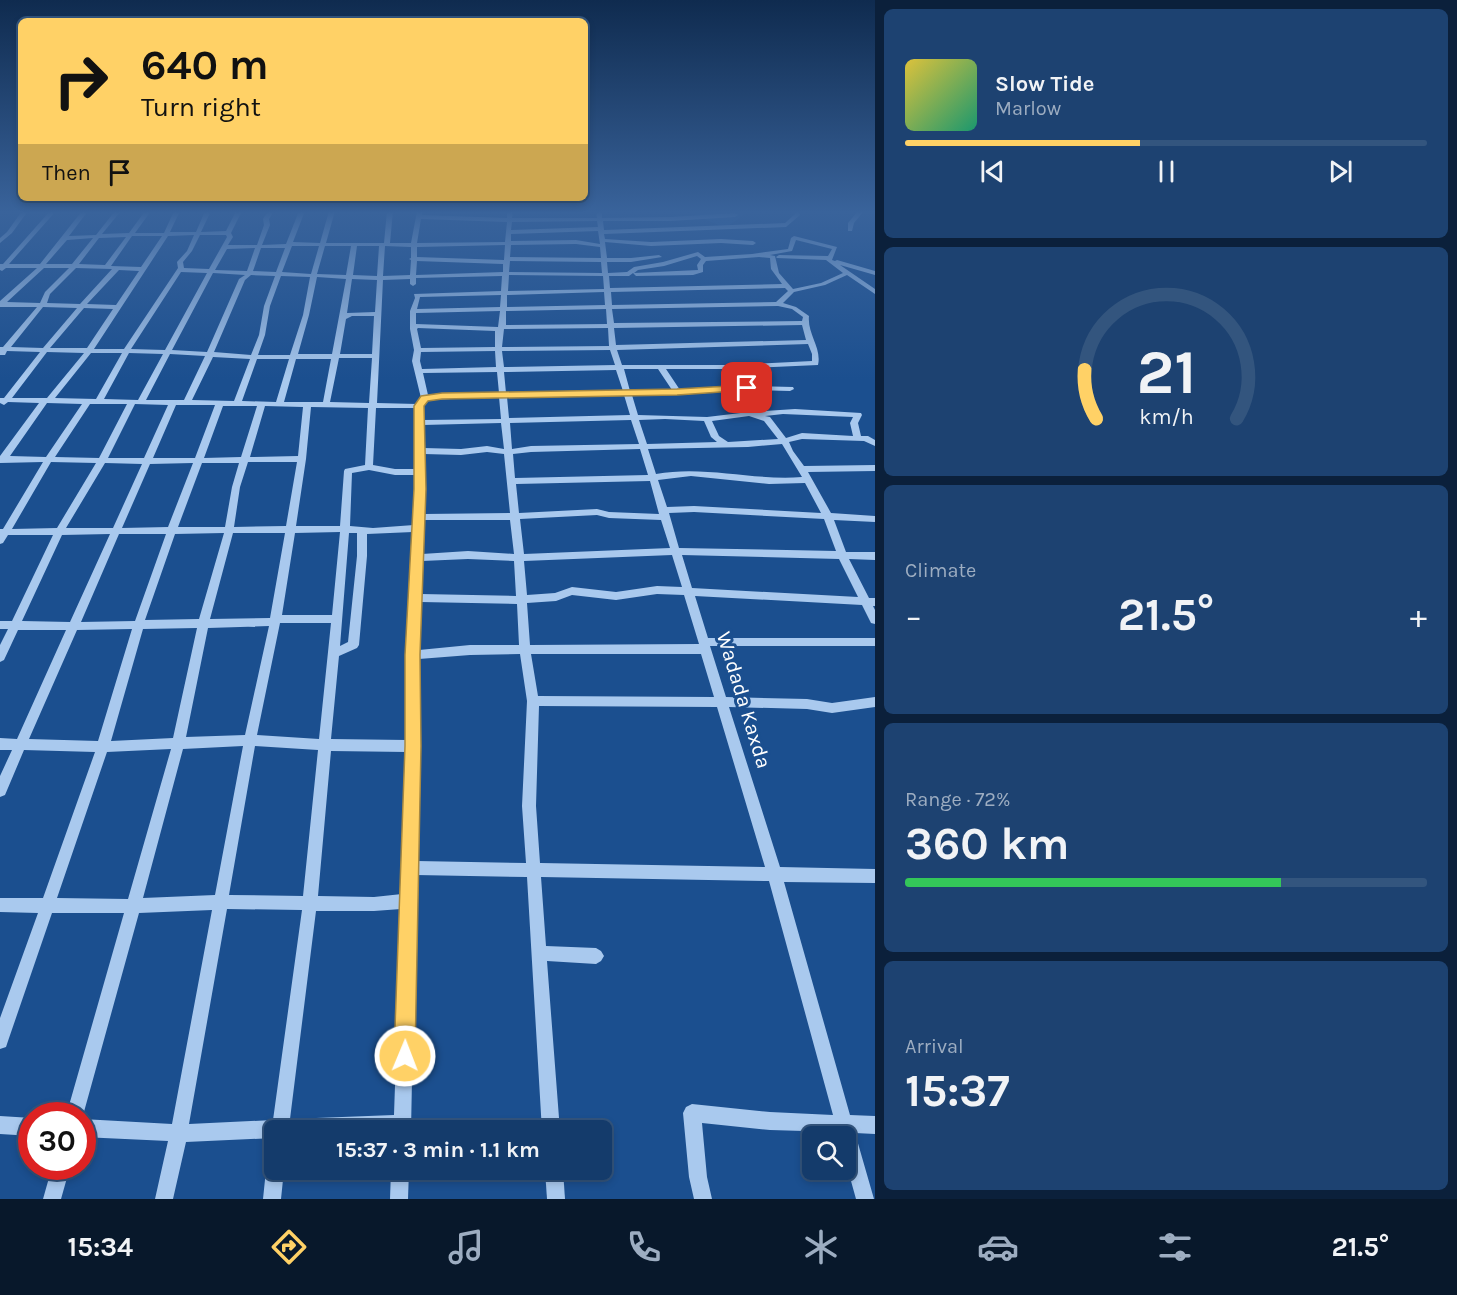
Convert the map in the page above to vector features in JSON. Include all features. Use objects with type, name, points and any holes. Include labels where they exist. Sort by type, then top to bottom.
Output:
[{"type":"street","points":[[2,268],[41,267]]},
{"type":"street","points":[[0,305],[41,267]]},
{"type":"street","points":[[2,351],[41,305],[47,293],[73,267]]},
{"type":"street","points":[[107,267],[143,269]]},
{"type":"street","points":[[98,402],[179,267]]},
{"type":"street","points":[[0,657],[59,532],[100,461],[170,352],[214,267]]},
{"type":"street","points":[[187,403],[211,354],[242,279],[248,274],[251,267]]},
{"type":"street","points":[[237,403],[262,335],[267,306],[281,267]]},
{"type":"street","points":[[279,404],[306,315],[316,267]]},
{"type":"street","points":[[326,405],[344,318],[350,267]]},
{"type":"street","points":[[369,467],[374,356],[381,267]]},
{"type":"street","points":[[402,1120],[413,746],[414,598],[418,558],[420,489],[418,472],[422,402],[416,361],[418,350],[413,329],[413,311],[418,297],[412,267]]},
{"type":"street","points":[[508,267],[498,349],[519,558],[525,651],[534,701],[529,806],[550,1120]]},
{"type":"street","name":"Wadada Kaxda","points":[[605,267],[613,347],[774,872],[865,1199]]},
{"type":"street","points":[[629,274],[636,268],[643,267]]},
{"type":"street","points":[[700,267],[710,286]]},
{"type":"street","points":[[775,267],[777,275],[789,288]]},
{"type":"street","points":[[840,267],[875,292]]},
{"type":"street","points":[[855,267],[875,273]]},
{"type":"street","points":[[2,403],[42,351],[117,268]]},
{"type":"street","points":[[1,461],[88,352],[143,269]]},
{"type":"street","points":[[178,270],[380,278],[507,274],[693,273],[701,271]]},
{"type":"street","points":[[416,294],[710,286],[789,288],[823,284],[847,273]]},
{"type":"street","points":[[778,304],[789,288]]},
{"type":"street","points":[[413,311],[778,304],[794,308],[806,316],[805,323],[816,354],[814,363],[776,366],[419,371]]},
{"type":"street","points":[[0,305],[116,307]]},
{"type":"street","points":[[344,318],[351,314],[379,314]]},
{"type":"street","points":[[413,329],[416,326],[501,328],[805,323]]},
{"type":"street","points":[[418,350],[810,342]]},
{"type":"street","points":[[2,351],[170,352],[254,357],[374,356]]},
{"type":"street","points":[[662,367],[677,392]]},
{"type":"street","points":[[747,388],[758,405],[760,411],[758,415]]},
{"type":"street","points":[[2,403],[47,401],[373,405],[503,394],[790,389]]},
{"type":"street","points":[[0,542],[3,532],[87,402]]},
{"type":"street","points":[[0,792],[173,403]]},
{"type":"street","points":[[0,1041],[103,747],[138,626],[196,461],[220,404]]},
{"type":"street","points":[[79,1102],[178,745],[202,625],[228,531],[236,486],[262,404]]},
{"type":"street","points":[[164,1199],[179,1132],[250,740],[276,621],[302,459],[308,404]]},
{"type":"street","points":[[420,423],[505,420],[707,419],[802,410],[858,415],[854,423],[858,439]]},
{"type":"street","points":[[758,415],[767,419],[802,469],[827,515],[843,557],[870,602],[875,620]]},
{"type":"street","points":[[707,419],[715,437],[725,444]]},
{"type":"street","points":[[421,451],[461,452],[487,449],[508,452],[531,449],[725,444],[782,441],[802,436],[865,438],[875,443]]},
{"type":"street","points":[[1,461],[302,459]]},
{"type":"street","points":[[281,1120],[310,903],[345,529],[348,471],[363,470],[369,467],[394,472],[418,472]]},
{"type":"street","points":[[802,469],[875,468]]},
{"type":"street","points":[[510,481],[653,478],[665,475],[746,477],[760,481],[807,480]]},
{"type":"street","points":[[3,532],[362,530],[418,522],[514,515],[597,512],[609,515],[664,514],[694,509],[875,519]]},
{"type":"street","points":[[333,653],[353,645],[362,556],[362,530]]},
{"type":"street","points":[[418,558],[468,555],[519,558],[675,551],[875,556]]},
{"type":"street","points":[[414,598],[443,601],[521,600],[556,597],[572,591],[616,596],[648,590],[688,594],[870,602]]},
{"type":"street","points":[[0,625],[202,625],[336,619]]},
{"type":"street","points":[[413,655],[470,650],[525,651],[875,642]]},
{"type":"street","points":[[534,701],[807,704],[832,708],[875,702]]},
{"type":"street","points":[[0,744],[103,747],[250,740],[324,745],[413,746]]},
{"type":"street","points":[[409,868],[534,872],[774,872],[875,876]]},
{"type":"street","points":[[0,905],[134,906],[221,902],[374,904],[409,901]]},
{"type":"street","points":[[540,953],[596,956]]},
{"type":"street","points":[[703,1199],[698,1177],[692,1113],[770,1121],[875,1125]]},
{"type":"street","points":[[0,1125],[18,1126]]},
{"type":"street","points":[[96,1129],[179,1132],[264,1129]]},
{"type":"street","points":[[52,1199],[57,1180]]},
{"type":"street","points":[[272,1199],[274,1180]]},
{"type":"street","points":[[399,1199],[400,1180]]},
{"type":"street","points":[[555,1180],[556,1199]]},
{"type":"route","points":[[405,1056],[413,746],[414,598],[418,558],[420,489],[418,472],[421,451],[419,406],[425,398],[442,396],[677,392],[747,388]]}]
